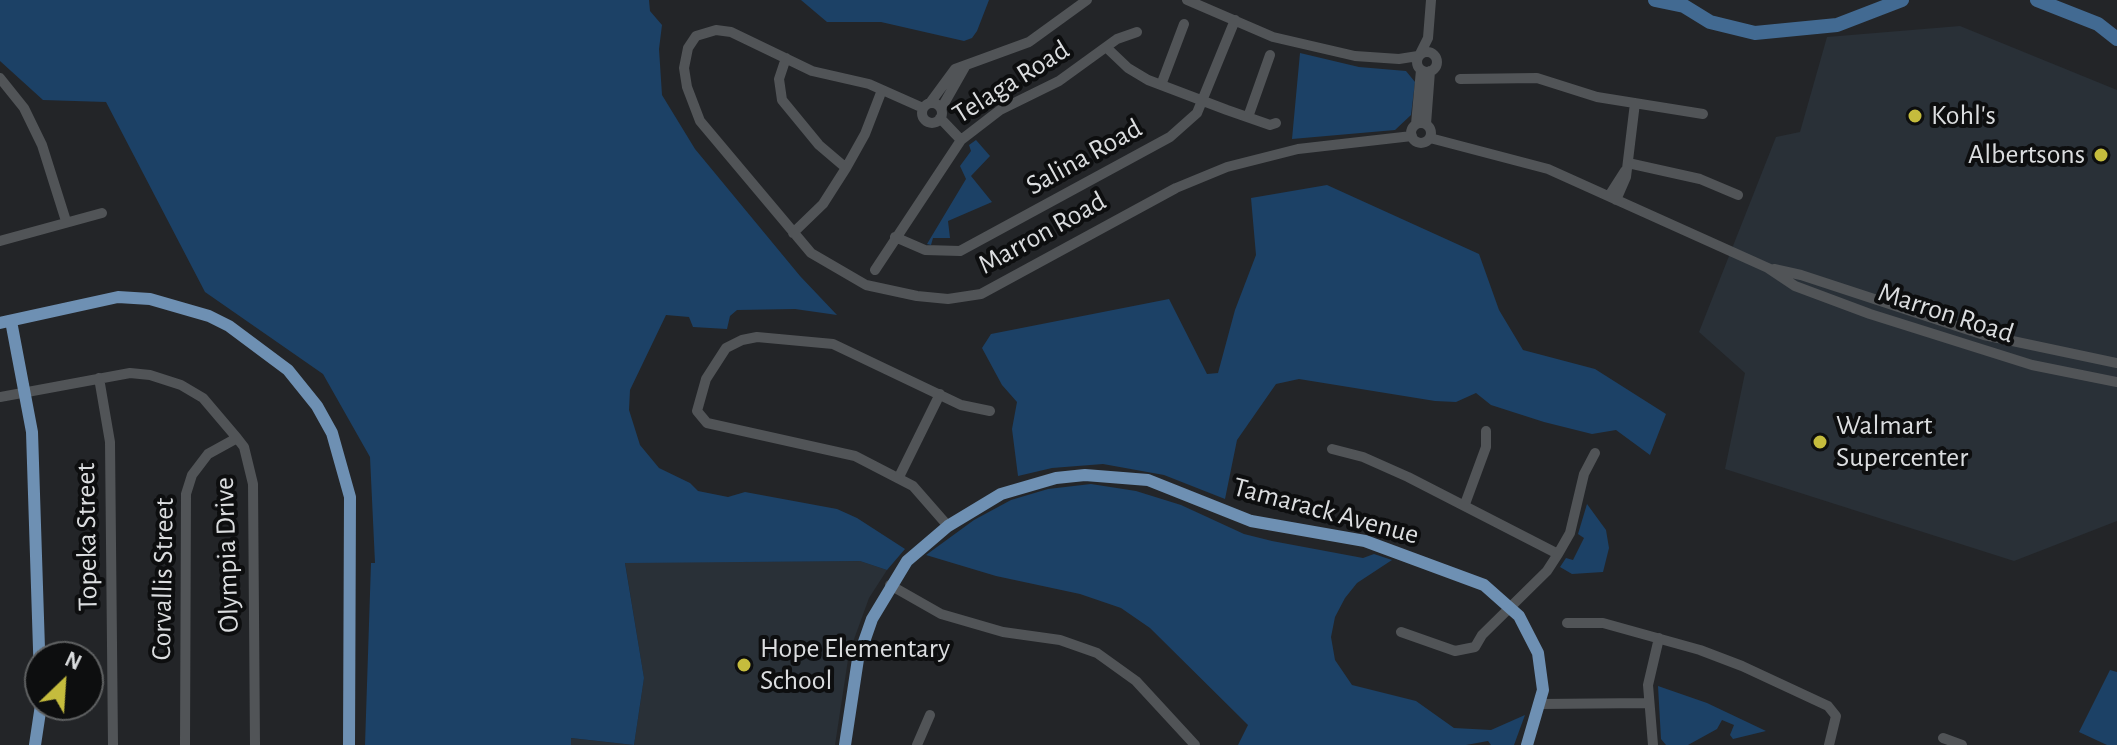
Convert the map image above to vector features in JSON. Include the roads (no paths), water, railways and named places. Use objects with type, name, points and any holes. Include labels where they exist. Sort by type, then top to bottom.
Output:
[{"type":"main road","points":[[39,641],[32,432],[25,392],[5,322],[118,297],[168,302],[229,326],[268,352],[317,406],[332,433],[350,497],[349,745]]},
{"type":"main road","name":"Tamarack Avenue","points":[[845,745],[858,659],[872,619],[907,561],[948,526],[1001,494],[1027,485],[1085,475],[1115,475],[1176,489],[1251,521],[1387,547],[1484,585],[1511,606],[1528,629],[1538,653],[1543,690],[1527,745]]},
{"type":"main road","points":[[35,745],[39,721]]},
{"type":"street","points":[[966,65],[941,114],[932,123],[926,122],[927,106],[955,69],[1029,42],[1087,0]]},
{"type":"street","points":[[1187,0],[1287,40],[1355,56],[1421,64],[1437,62],[1432,54],[1428,33]]},
{"type":"street","points":[[1430,138],[1421,124],[1421,64],[1431,0]]},
{"type":"street","name":"Salina Road","points":[[895,237],[925,250],[942,253],[971,246],[1170,137],[1189,124],[1203,102],[1235,20]]},
{"type":"street","points":[[1161,85],[1184,24]]},
{"type":"street","name":"Marron Road","points":[[786,58],[731,32],[716,30],[696,36],[688,48],[684,68],[693,106],[709,134],[793,233],[826,265],[866,285],[917,296],[967,298],[981,294],[1176,188],[1215,171],[1298,149],[1412,136],[1422,143],[1430,138],[1548,169],[1768,268],[1795,286],[1870,314],[2032,365],[2117,382]]},
{"type":"street","name":"Telaga Road","points":[[875,270],[961,140],[1000,110],[1059,81],[1117,39],[1137,32]]},
{"type":"street","points":[[1107,48],[1128,68],[1161,85],[1248,117],[1276,123]]},
{"type":"street","points":[[1421,64],[1432,54]]},
{"type":"street","points":[[1248,117],[1270,55]]},
{"type":"street","points":[[846,168],[819,145],[782,100],[779,79],[786,58],[812,71],[927,106],[941,114],[961,140]]},
{"type":"street","points":[[0,78],[24,108],[42,145],[66,221]]},
{"type":"street","points":[[1460,79],[1537,80],[1597,97],[1703,114]]},
{"type":"street","points":[[793,233],[823,204],[846,168],[865,134],[882,90]]},
{"type":"street","points":[[1612,198],[1627,167],[1635,103]]},
{"type":"street","points":[[1412,136],[1421,124]]},
{"type":"street","points":[[1627,167],[1700,179],[1738,195]]},
{"type":"street","points":[[0,241],[102,213]]},
{"type":"street","name":"Marron Road","points":[[1768,268],[1801,275],[1984,335],[2117,363]]},
{"type":"street","points":[[948,526],[926,498],[899,477],[855,456],[701,419],[698,402],[714,361],[726,348],[757,337],[833,344],[961,405],[990,411]]},
{"type":"street","name":"Olympia Drive","points":[[0,397],[130,373],[181,385],[212,405],[244,447],[253,484],[255,745]]},
{"type":"street","name":"Topeka Street","points":[[99,378],[110,442],[113,745]]},
{"type":"street","points":[[899,477],[940,394]]},
{"type":"street","points":[[1465,504],[1486,447],[1486,431]]},
{"type":"street","name":"Corvallis Street","points":[[185,745],[186,494],[192,475],[208,454],[237,438]]},
{"type":"street","points":[[1332,449],[1363,457],[1465,504],[1558,554]]},
{"type":"street","points":[[1401,632],[1465,651],[1475,647],[1547,571],[1558,554],[1570,533],[1584,474],[1595,453]]},
{"type":"street","points":[[890,585],[941,614],[1003,632],[1060,640],[1097,653],[1136,681],[1195,745]]},
{"type":"street","points":[[1567,623],[1603,623],[1659,638],[1742,666],[1828,706],[1836,716],[1829,745]]},
{"type":"street","points":[[1653,745],[1647,703],[1659,638]]},
{"type":"street","points":[[1541,704],[1647,703]]},
{"type":"street","points":[[917,745],[930,715]]},
{"type":"street","points":[[1943,738],[1962,745]]},
{"type":"waterway","points":[[1655,0],[1684,6],[1710,22],[1755,33],[1837,25],[1902,0]]},
{"type":"waterway","points":[[2037,0],[2098,24],[2117,39]]},
{"type":"place","name":"Kohl's","points":[[1915,116]]},
{"type":"place","name":"Albertsons","points":[[2101,155]]},
{"type":"place","name":"Walmart Supercenter","points":[[1820,442]]},
{"type":"place","name":"Hope Elementary School","points":[[744,665]]}]
